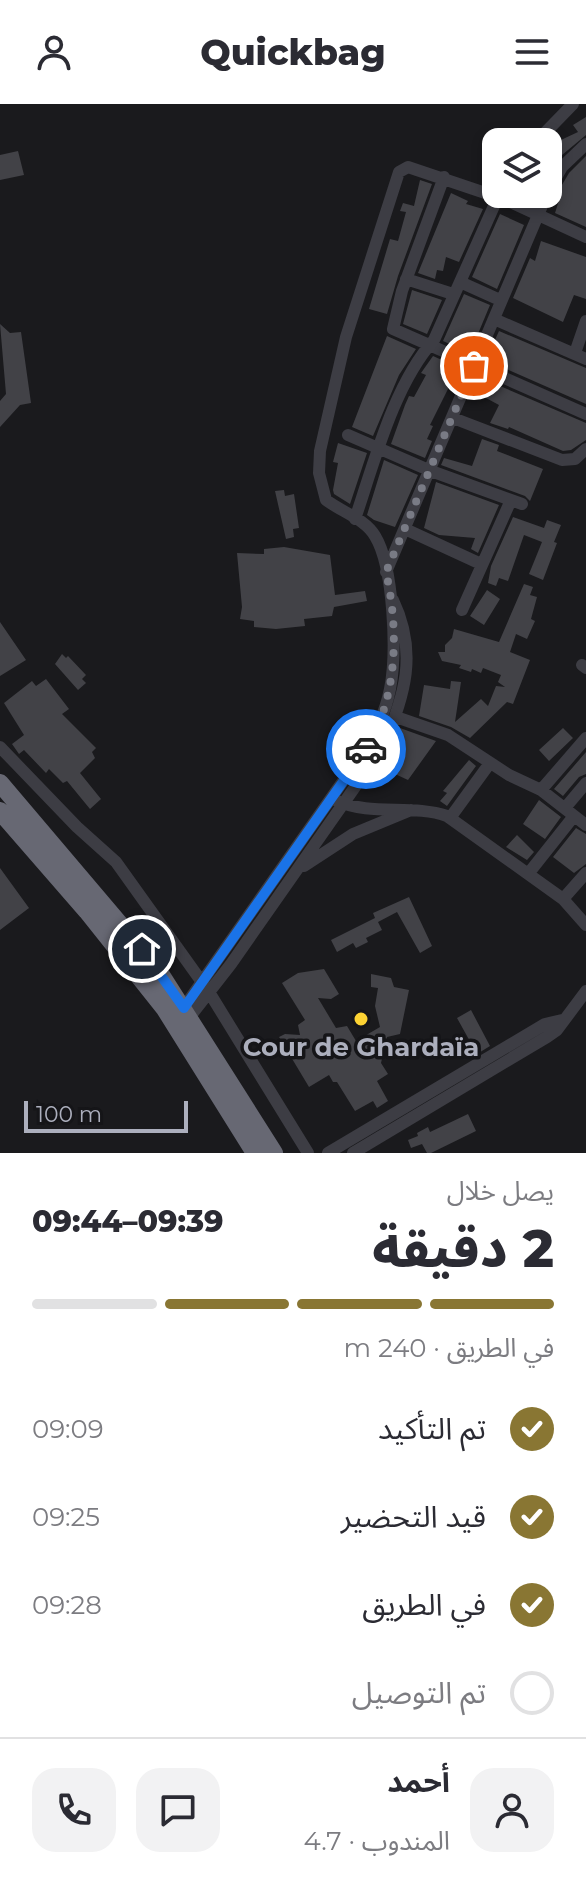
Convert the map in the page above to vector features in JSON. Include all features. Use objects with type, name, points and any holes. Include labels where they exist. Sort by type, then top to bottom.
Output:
[{"type":"highway","points":[[0,783],[128,931],[182,1020],[255,1153]]},
{"type":"highway","points":[[0,811],[182,1020],[274,1153]]},
{"type":"street","points":[[550,128],[573,104]]},
{"type":"street","points":[[562,167],[586,144]]},
{"type":"street","points":[[182,1020],[360,757],[383,716],[393,666],[391,597],[386,572],[375,536],[326,500],[319,473],[320,451],[346,337],[399,172],[408,167],[482,190]]},
{"type":"street","points":[[444,177],[406,279],[393,329],[586,414]]},
{"type":"street","points":[[355,519],[401,395],[498,208]]},
{"type":"street","points":[[524,208],[586,237]]},
{"type":"street","points":[[386,572],[541,208]]},
{"type":"street","points":[[406,279],[453,294]]},
{"type":"street","points":[[460,282],[500,300]]},
{"type":"street","points":[[494,319],[580,356],[586,321]]},
{"type":"street","points":[[453,418],[562,460],[575,459],[586,449]]},
{"type":"street","points":[[348,435],[431,471],[517,502],[481,564],[462,610]]},
{"type":"street","points":[[405,529],[481,564]]},
{"type":"street","points":[[205,987],[344,804],[383,747],[396,717],[408,662],[407,637],[391,597]]},
{"type":"street","points":[[396,717],[448,735],[490,763],[541,790],[586,825]]},
{"type":"street","points":[[541,790],[586,738]]},
{"type":"street","points":[[0,747],[98,848],[116,862],[205,987],[308,1153]]},
{"type":"street","points":[[450,818],[490,763]]},
{"type":"street","points":[[528,874],[586,783]]},
{"type":"street","points":[[331,798],[344,804],[432,811],[450,818],[563,899],[586,925]]},
{"type":"street","points":[[289,878],[312,859],[353,834],[413,810]]},
{"type":"street","points":[[563,899],[586,873]]},
{"type":"street","points":[[328,1153],[369,1136],[524,1045],[557,1030],[586,991]]},
{"type":"street","points":[[353,1153],[369,1136]]},
{"type":"building","points":[[586,117],[586,135],[562,155],[562,139],[578,132],[573,125]]},
{"type":"building","points":[[18,151],[24,175],[0,180],[0,155]]},
{"type":"building","points":[[586,156],[586,227],[555,213],[557,208],[562,208],[562,185]]},
{"type":"building","points":[[420,180],[432,184],[387,314],[369,309],[390,239],[398,241],[406,212],[400,211],[403,203],[414,206]]},
{"type":"building","points":[[451,193],[468,201],[466,204],[483,209],[459,262],[446,257],[443,271],[437,270],[435,279],[418,273]]},
{"type":"building","points":[[500,214],[524,225],[497,289],[472,277]]},
{"type":"building","points":[[541,241],[586,257],[586,299],[574,295],[563,322],[513,298],[530,258],[535,261]]},
{"type":"building","points":[[412,290],[442,300],[427,334],[403,324]]},
{"type":"building","points":[[464,294],[490,305],[470,353],[443,341]]},
{"type":"building","points":[[0,324],[10,333],[21,332],[31,403],[20,405],[0,427],[0,401],[6,394]]},
{"type":"building","points":[[499,331],[586,368],[586,404],[486,360]]},
{"type":"building","points":[[387,336],[416,349],[399,375],[373,436],[352,427]]},
{"type":"building","points":[[433,356],[462,369],[457,383],[452,381],[430,425],[433,426],[427,439],[432,441],[425,458],[391,444],[409,396],[414,397],[426,375],[421,373]]},
{"type":"building","points":[[479,377],[586,423],[586,440],[571,450],[563,451],[509,427],[490,423],[499,405],[473,391]]},
{"type":"building","points":[[482,439],[499,445],[497,451],[543,469],[530,501],[525,496],[441,465],[444,458],[472,466]]},
{"type":"building","points":[[338,443],[367,453],[350,504],[334,494],[333,490],[338,463],[333,462]]},
{"type":"building","points":[[384,460],[418,475],[395,527],[367,515]]},
{"type":"building","points":[[436,482],[499,505],[478,553],[471,549],[475,538],[439,535],[424,528]]},
{"type":"building","points":[[284,490],[285,496],[294,494],[299,528],[293,529],[294,537],[286,539],[275,491]]},
{"type":"building","points":[[513,517],[544,528],[547,520],[561,525],[554,542],[557,543],[543,580],[529,574],[542,542],[524,535],[508,581],[499,578],[496,586],[488,583],[491,566]]},
{"type":"building","points":[[284,547],[330,555],[335,595],[365,591],[367,601],[334,607],[332,616],[304,619],[305,626],[276,629],[254,627],[254,621],[240,619],[242,607],[237,553],[264,554],[264,549]]},
{"type":"building","points":[[524,584],[533,587],[530,595],[537,597],[531,619],[535,621],[527,639],[516,634],[510,652],[530,660],[513,704],[507,702],[470,738],[451,727],[419,716],[424,685],[450,689],[451,681],[461,682],[455,722],[481,699],[488,706],[496,686],[505,687],[498,682],[501,675],[483,668],[481,673],[459,668],[461,665],[442,661],[438,652],[445,652],[445,645],[452,638],[454,629],[499,642]]},
{"type":"building","points":[[487,590],[500,599],[484,625],[470,616]]},
{"type":"building","points":[[0,622],[26,660],[0,676]]},
{"type":"building","points":[[62,654],[66,658],[68,656],[86,675],[82,679],[86,683],[78,690],[55,664]]},
{"type":"building","points":[[46,679],[69,709],[62,714],[96,748],[92,752],[95,758],[80,773],[101,799],[90,809],[67,781],[63,783],[49,769],[46,773],[24,750],[19,754],[12,744],[24,735],[4,703],[32,681],[36,686]]},
{"type":"building","points":[[400,728],[436,741],[408,780],[382,768]]},
{"type":"building","points":[[563,728],[573,738],[549,761],[539,750]]},
{"type":"building","points":[[586,752],[586,774],[579,777],[563,796],[554,789]]},
{"type":"building","points":[[469,760],[476,766],[447,806],[440,801],[447,793],[443,791]]},
{"type":"building","points":[[539,800],[561,817],[545,839],[523,824]]},
{"type":"building","points":[[576,828],[586,834],[586,864],[574,873],[553,857]]},
{"type":"building","points":[[517,835],[534,852],[527,860],[506,847]]},
{"type":"building","points":[[0,868],[29,908],[0,930]]},
{"type":"building","points":[[409,897],[432,946],[420,953],[397,912],[378,922],[382,930],[366,938],[368,942],[356,948],[353,943],[337,952],[331,940],[375,918],[373,913]]},
{"type":"building","points":[[324,969],[339,994],[331,999],[318,998],[336,1028],[347,1026],[356,1041],[380,1027],[375,1006],[378,988],[371,987],[371,974],[391,978],[394,987],[409,990],[400,1034],[387,1037],[381,1063],[388,1074],[377,1081],[388,1101],[377,1108],[373,1101],[355,1111],[329,1075],[309,1087],[279,1037],[285,1034],[300,1035],[298,1025],[305,1020],[282,983],[298,973]]},
{"type":"building","points":[[471,1010],[490,1046],[477,1054],[457,1018]]},
{"type":"building","points":[[468,1114],[476,1131],[431,1153],[427,1153],[422,1144],[411,1148],[408,1140],[418,1136],[417,1133],[428,1127],[430,1132]]},
{"type":"way so far","points":[[366,749],[383,716],[393,666],[391,597],[386,572],[474,366]]},
{"type":"place","name":"Cour de Ghardaïa","points":[[361,1019]]},
{"type":"route","points":[[142,949],[184,1008],[366,749]]}]
